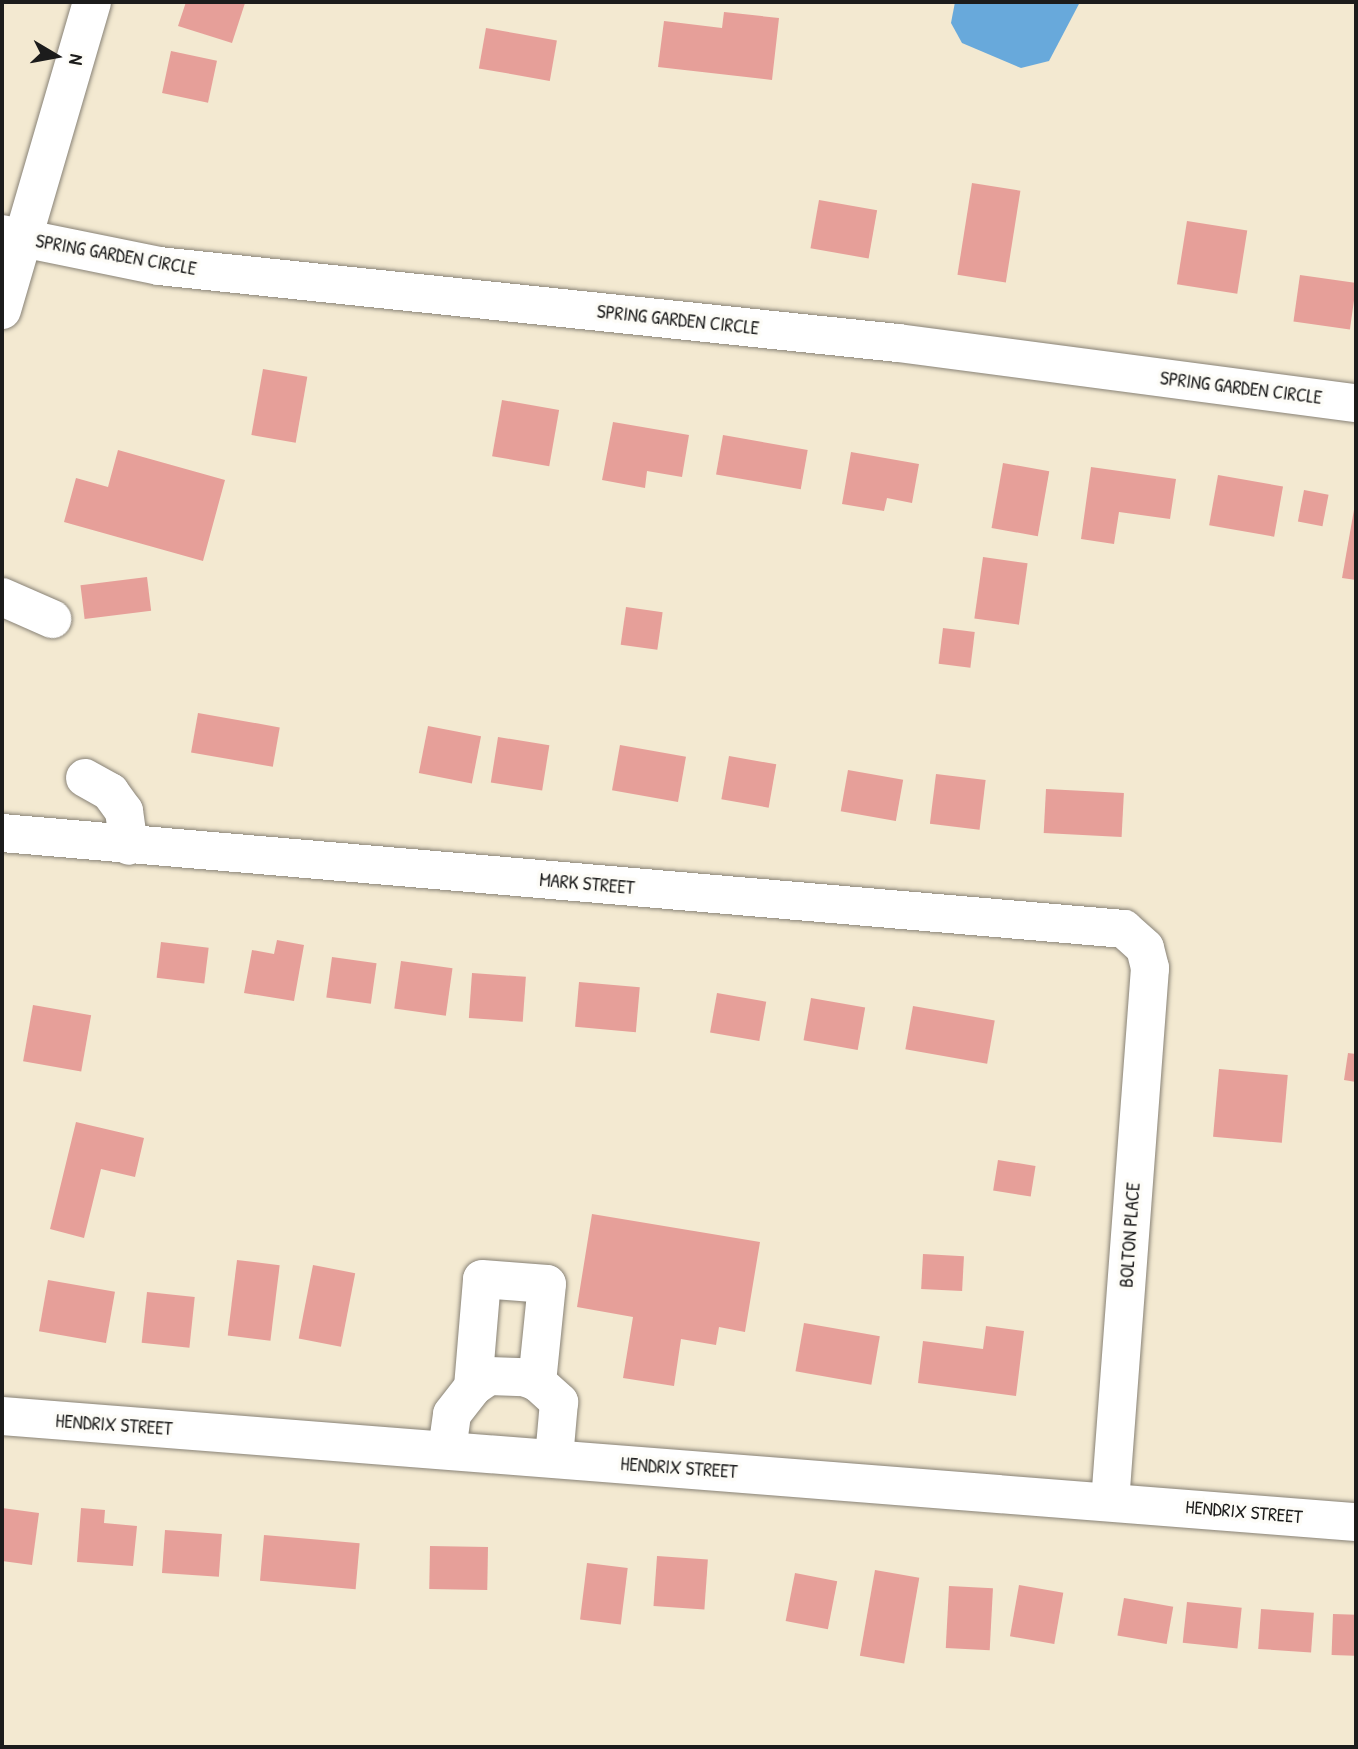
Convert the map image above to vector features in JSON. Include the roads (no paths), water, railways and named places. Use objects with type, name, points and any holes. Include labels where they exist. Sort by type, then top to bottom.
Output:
[{"type":"street","points":[[2,310],[12,236],[92,2]]},
{"type":"street","name":"SPRING GARDEN CIRCLE","points":[[12,236],[159,266],[898,343],[1356,403]]},
{"type":"street","points":[[2,597],[52,619]]},
{"type":"street","points":[[85,778],[110,792],[124,811],[129,846]]},
{"type":"street","name":"MARK STREET","points":[[2,833],[129,846],[1124,929],[1145,948],[1150,968]]},
{"type":"street","name":"BOLTON PLACE","points":[[1110,1502],[1150,968]]},
{"type":"street","points":[[473,1387],[482,1279],[547,1284],[537,1382]]},
{"type":"street","points":[[447,1450],[452,1414],[473,1387],[489,1376],[537,1382],[559,1402],[554,1458]]},
{"type":"street","name":"HENDRIX STREET","points":[[2,1416],[1356,1522]]},
{"type":"water","points":[[955,2],[1080,2],[1049,61],[1021,68],[962,43],[951,23]]}]
